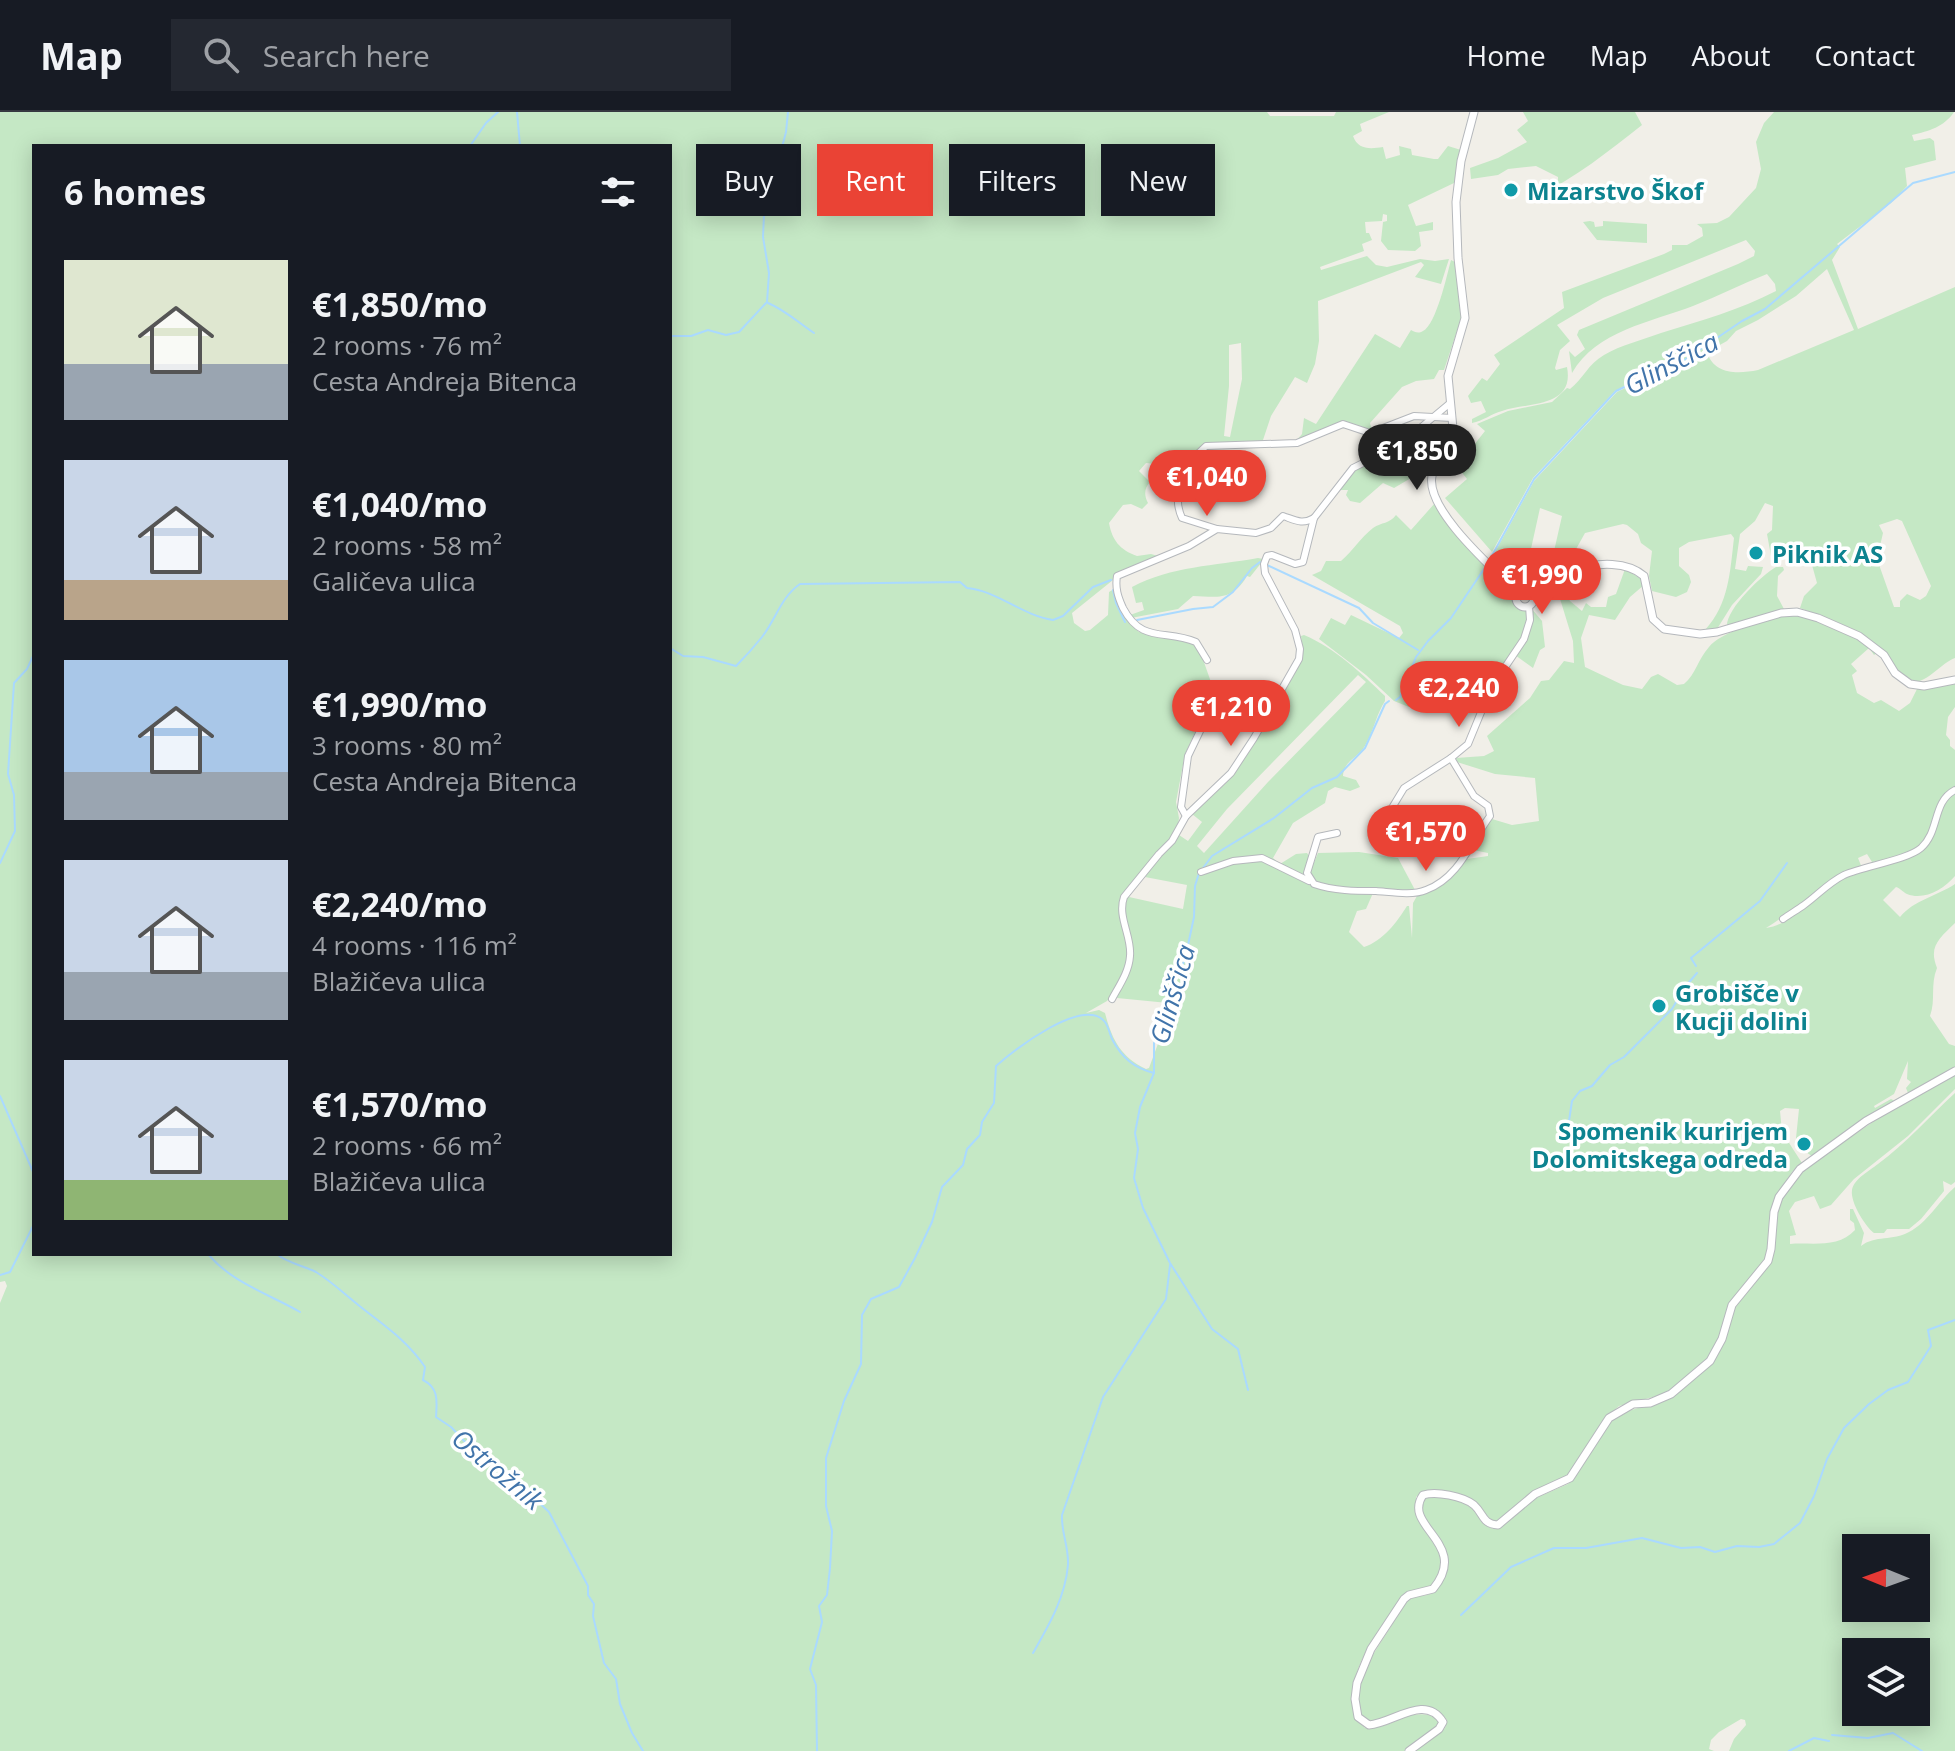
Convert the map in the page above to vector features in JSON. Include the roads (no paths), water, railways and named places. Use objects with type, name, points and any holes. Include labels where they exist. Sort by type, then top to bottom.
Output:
[{"type":"street","points":[[1474,112],[1461,161],[1456,202],[1465,318],[1449,368],[1449,404],[1454,439],[1436,464],[1431,481],[1435,500],[1453,524],[1518,593]]},
{"type":"street","points":[[1112,999],[1130,955],[1122,917],[1124,897],[1172,841],[1186,816],[1223,783],[1238,764],[1299,659],[1299,639],[1265,573],[1267,556],[1295,564],[1303,562],[1314,518],[1353,468],[1401,444],[1449,404]]},
{"type":"street","points":[[1314,518],[1301,523],[1283,516],[1271,528],[1256,533],[1217,529],[1182,518],[1179,490],[1186,469],[1206,446],[1297,443],[1338,424],[1350,424],[1370,433],[1404,418],[1452,418]]},
{"type":"street","points":[[1207,660],[1196,642],[1145,633],[1136,627],[1118,597],[1116,582],[1117,576],[1189,546],[1217,529]]},
{"type":"street","points":[[1533,595],[1556,587],[1578,570],[1592,566],[1623,566],[1644,576],[1653,619],[1664,629],[1700,634],[1717,632],[1781,613],[1797,612],[1859,636],[1884,655],[1895,673],[1910,684],[1924,686],[1955,680]]},
{"type":"street","points":[[1518,593],[1527,590],[1533,595]]},
{"type":"street","points":[[1518,593],[1516,600],[1519,605],[1529,606]]},
{"type":"street","points":[[1378,834],[1385,830],[1384,821],[1404,788],[1468,744],[1491,688],[1524,639],[1533,595]]},
{"type":"street","points":[[1186,816],[1181,807],[1188,756],[1201,729]]},
{"type":"street","points":[[1201,872],[1233,861],[1262,858],[1323,887],[1349,891],[1418,892],[1433,886],[1460,864],[1490,812],[1469,790],[1451,758]]},
{"type":"street","points":[[1783,919],[1843,876],[1919,850],[1932,831],[1940,804],[1955,790]]},
{"type":"street","points":[[1310,881],[1307,873],[1318,837],[1337,833]]},
{"type":"street","points":[[1409,1751],[1439,1729],[1443,1722],[1436,1712],[1409,1710],[1385,1722],[1369,1725],[1358,1717],[1355,1699],[1363,1664],[1400,1604],[1409,1595],[1433,1589],[1443,1571],[1442,1548],[1420,1518],[1417,1509],[1420,1500],[1431,1493],[1466,1502],[1475,1506],[1485,1521],[1498,1525],[1535,1494],[1570,1478],[1602,1426],[1621,1409],[1671,1394],[1716,1352],[1732,1305],[1768,1261],[1779,1197],[1800,1169],[1866,1121],[1955,1071]]},
{"type":"waterway","points":[[471,144],[498,112]]},
{"type":"waterway","points":[[517,112],[520,144]]},
{"type":"waterway","points":[[767,302],[769,273],[763,237],[764,215],[786,132],[788,112]]},
{"type":"waterway","name":"Glinščica","points":[[1489,561],[1534,479],[1616,391],[1677,365],[1765,309],[1913,183],[1955,172]]},
{"type":"waterway","points":[[672,336],[691,336],[708,330],[726,335],[739,332],[766,303]]},
{"type":"waterway","points":[[768,303],[814,333]]},
{"type":"waterway","points":[[1137,620],[1213,607],[1233,592],[1260,562]]},
{"type":"waterway","points":[[1267,565],[1359,608],[1373,623],[1418,650]]},
{"type":"waterway","name":"Glinščica","points":[[1396,700],[1416,657],[1451,618],[1486,566]]},
{"type":"waterway","points":[[672,649],[683,656],[703,657],[736,666],[762,637],[783,602],[800,584],[960,582],[967,588],[1053,620],[1063,616],[1093,587],[1111,580]]},
{"type":"waterway","points":[[1113,590],[1125,622]]},
{"type":"waterway","points":[[0,863],[15,831],[14,795],[8,774],[14,683],[32,658]]},
{"type":"waterway","name":"Glinščica","points":[[1203,868],[1212,856],[1274,818],[1312,788],[1337,777],[1365,748],[1389,701]]},
{"type":"waterway","points":[[1696,966],[1691,958],[1760,901],[1787,863]]},
{"type":"waterway","name":"Glinščica","points":[[1199,873],[1185,959],[1170,992],[1170,1010],[1154,1043],[1154,1073],[1140,1107],[1135,1133],[1138,1149],[1134,1178],[1143,1208],[1170,1263],[1212,1329],[1238,1349],[1248,1390]]},
{"type":"waterway","points":[[1567,1134],[1572,1101],[1580,1091],[1592,1086],[1610,1065],[1624,1057],[1672,1009],[1697,973]]},
{"type":"waterway","points":[[817,1751],[816,1685],[810,1669],[822,1622],[819,1606],[827,1595],[830,1568],[832,1531],[826,1506],[826,1458],[844,1401],[861,1364],[862,1315],[871,1299],[899,1287],[915,1258],[932,1222],[942,1187],[963,1165],[967,1149],[980,1135],[982,1122],[994,1103],[996,1066],[1032,1038],[1082,1015],[1095,1016],[1105,1022],[1124,1057],[1154,1073]]},
{"type":"waterway","points":[[0,1096],[32,1169]]},
{"type":"waterway","points":[[0,1275],[10,1272],[32,1228]]},
{"type":"waterway","name":"Ostrožnik","points":[[210,1256],[239,1280],[300,1312]]},
{"type":"waterway","name":"Ostrožnik","points":[[280,1256],[321,1275],[400,1338],[425,1367],[423,1380],[434,1391],[436,1417],[468,1445],[498,1465],[549,1512],[588,1586],[604,1663],[616,1679],[620,1704],[643,1751]]},
{"type":"waterway","points":[[1033,1653],[1064,1589],[1068,1558],[1062,1515],[1103,1397],[1166,1299],[1170,1265]]},
{"type":"waterway","points":[[1461,1615],[1511,1567],[1554,1548],[1586,1548],[1642,1538],[1681,1548],[1700,1547],[1715,1552],[1737,1546],[1774,1544],[1800,1523],[1844,1428],[1888,1390],[1908,1382],[1931,1346],[1928,1330],[1955,1320]]},
{"type":"waterway","points":[[1832,1735],[1868,1738],[1893,1733],[1922,1751]]},
{"type":"waterway","points":[[1789,1751],[1814,1738],[1829,1741]]},
{"type":"place","name":"Mizarstvo Škof","points":[[1511,190]]},
{"type":"place","name":"Piknik AS","points":[[1756,553]]},
{"type":"place","name":"Grobišče v Kucji dolini","points":[[1659,1006]]},
{"type":"place","name":"Spomenik kurirjem Dolomitskega odreda","points":[[1804,1144]]}]
